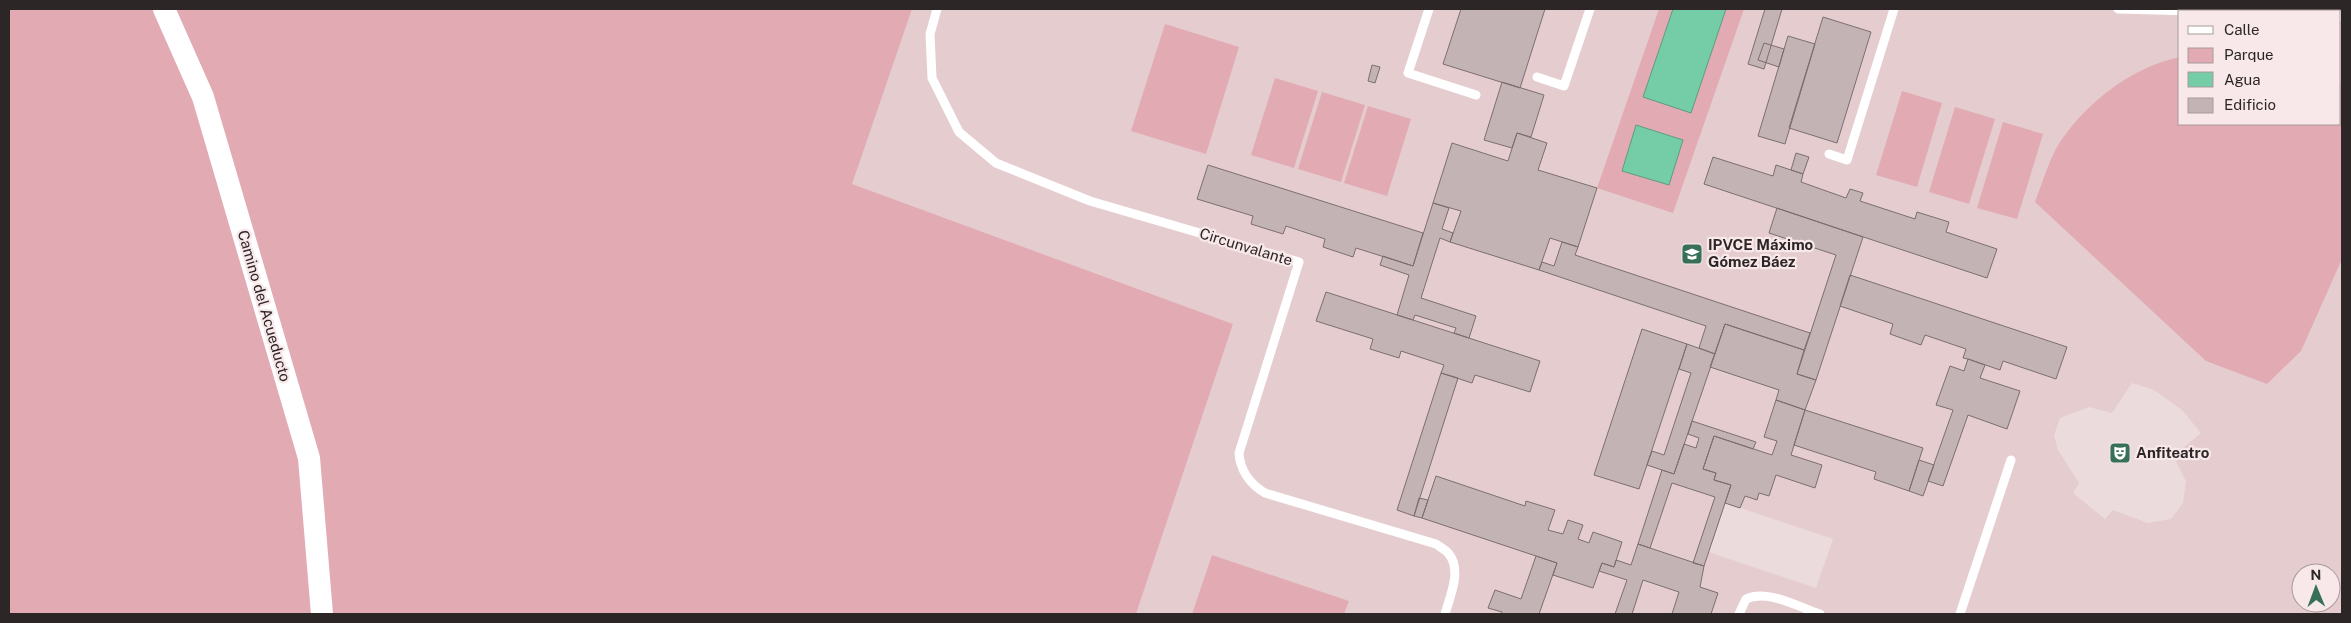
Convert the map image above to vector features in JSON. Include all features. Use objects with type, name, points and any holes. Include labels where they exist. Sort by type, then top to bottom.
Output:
[{"type":"street","name":"Camino del Acueducto","points":[[164,9],[203,97],[308,458],[322,614]]},
{"type":"lane","name":"Circunvalante","points":[[937,9],[930,34],[932,78],[958,132],[996,164],[1090,201],[1299,262],[1239,453],[1240,464],[1254,486],[1265,493],[1436,544],[1449,553],[1455,567],[1454,584],[1445,614]]},
{"type":"lane","points":[[1428,9],[1408,73],[1476,95]]},
{"type":"lane","points":[[1537,77],[1564,86],[1590,9]]},
{"type":"lane","points":[[1829,154],[1847,160],[1893,9]]},
{"type":"lane","points":[[2118,9],[2178,11]]},
{"type":"lane","points":[[1960,614],[2011,460]]},
{"type":"lane","points":[[1739,614],[1746,600],[1754,596],[1765,595],[1820,614]]},
{"type":"shaded area","name":"IPVCE Máximo Gómez Báez","points":[[912,9],[2342,9],[2342,614],[1136,614],[1233,324],[851,184]],"holes":[[[2132,383],[2154,390],[2182,410],[2201,433],[2173,456],[2186,481],[2183,503],[2171,519],[2148,523],[2113,510],[2105,519],[2073,493],[2079,483],[2058,450],[2054,435],[2060,418],[2089,407],[2112,413]],[[1726,503],[1833,539],[1816,588],[1709,552]]]},
{"type":"green space","points":[[9,9],[912,9],[852,184],[1233,324],[1136,614],[9,614]]},
{"type":"green space","points":[[1659,9],[1744,9],[1673,213],[1597,188]]},
{"type":"green space","points":[[1165,24],[1239,47],[1206,154],[1131,131]]},
{"type":"green space","points":[[2178,58],[2178,125],[2341,125],[2342,84],[2342,259],[2301,351],[2267,384],[2206,361],[2035,202],[2056,148],[2071,127],[2112,88],[2128,77],[2162,62]]},
{"type":"green space","points":[[1275,78],[1318,91],[1294,168],[1251,155]]},
{"type":"green space","points":[[1902,91],[1942,103],[1917,187],[1876,175]]},
{"type":"green space","points":[[1322,92],[1365,105],[1341,182],[1298,169]]},
{"type":"green space","points":[[1368,106],[1411,119],[1387,196],[1344,183]]},
{"type":"green space","points":[[1955,107],[1995,119],[1969,204],[1929,192]]},
{"type":"green space","points":[[2003,122],[2043,134],[2017,219],[1977,208]]},
{"type":"green space","points":[[1212,555],[1349,601],[1344,614],[1192,614]]},
{"type":"water","points":[[1673,9],[1726,9],[1691,113],[1643,97]]},
{"type":"water","points":[[1636,125],[1683,140],[1669,185],[1622,171]]},
{"type":"building","points":[[1461,9],[1545,9],[1520,88],[1443,64]]},
{"type":"building","points":[[1765,9],[1782,9],[1764,69],[1748,64]]},
{"type":"building","points":[[1823,17],[1871,32],[1837,143],[1789,128]]},
{"type":"building","points":[[1788,36],[1815,44],[1785,144],[1758,136]]},
{"type":"building","points":[[1764,43],[1784,49],[1779,67],[1758,60]]},
{"type":"building","points":[[1372,65],[1380,67],[1375,83],[1368,81]]},
{"type":"building","points":[[1502,82],[1544,95],[1531,137],[1517,133],[1512,148],[1484,140]]},
{"type":"building","points":[[1517,133],[1547,143],[1538,170],[1597,188],[1578,247],[1550,238],[1539,270],[1450,242],[1461,211],[1433,203],[1452,143],[1508,161]]},
{"type":"building","points":[[1796,153],[1809,157],[1803,174],[1791,170]]},
{"type":"building","points":[[1713,157],[1773,176],[1776,165],[1803,174],[1801,182],[1846,198],[1850,189],[1863,193],[1860,201],[1915,219],[1917,212],[1949,222],[1946,232],[1997,249],[1987,278],[1704,184]]},
{"type":"building","points":[[1208,165],[1423,233],[1413,266],[1356,248],[1353,257],[1323,247],[1325,239],[1286,226],[1283,234],[1251,224],[1253,216],[1197,199]]},
{"type":"building","points":[[1433,203],[1449,208],[1442,229],[1453,233],[1450,242],[1440,238],[1421,298],[1476,316],[1469,338],[1454,333],[1456,328],[1415,315],[1413,320],[1397,315],[1409,275],[1380,265],[1383,256],[1413,266]]},
{"type":"building","points":[[1777,208],[1863,237],[1816,380],[1797,374],[1836,255],[1769,233]]},
{"type":"building","points":[[1562,242],[1578,247],[1575,255],[1810,333],[1804,350],[1725,324],[1715,354],[1699,348],[1706,326],[1539,270],[1542,262],[1554,266]]},
{"type":"building","points":[[1850,275],[2067,347],[2056,379],[2003,361],[2000,370],[1963,358],[1966,349],[1925,335],[1921,345],[1890,334],[1893,324],[1840,306]]},
{"type":"building","points":[[1326,292],[1540,361],[1530,392],[1475,375],[1472,383],[1441,373],[1444,365],[1401,351],[1399,358],[1370,349],[1373,339],[1316,321]]},
{"type":"building","points":[[1725,324],[1804,350],[1797,374],[1816,380],[1805,410],[1776,400],[1779,390],[1710,367]]},
{"type":"building","points":[[1642,329],[1687,344],[1639,489],[1594,475]]},
{"type":"building","points":[[1687,344],[1715,354],[1674,474],[1647,465],[1652,451],[1664,455],[1691,373],[1679,369]]},
{"type":"building","points":[[1968,359],[1985,365],[1980,378],[2020,391],[2007,429],[1968,415],[1943,486],[1928,481],[1953,410],[1936,405],[1950,366],[1964,371]]},
{"type":"building","points":[[1441,373],[1458,378],[1414,516],[1397,510]]},
{"type":"building","points":[[1776,400],[1805,410],[1791,455],[1822,465],[1815,488],[1776,475],[1769,496],[1759,493],[1757,500],[1745,496],[1740,508],[1725,503],[1731,485],[1714,480],[1716,473],[1703,469],[1714,436],[1772,455],[1777,441],[1764,437]]},
{"type":"building","points":[[1805,410],[1923,448],[1909,491],[1874,479],[1876,472],[1794,445]]},
{"type":"building","points":[[1692,421],[1756,442],[1753,449],[1714,436],[1703,469],[1716,473],[1714,480],[1731,485],[1704,566],[1693,563],[1715,497],[1672,483],[1650,548],[1638,544],[1662,470],[1674,474],[1684,444],[1696,448],[1699,438],[1688,434]]},
{"type":"building","points":[[1919,460],[1934,465],[1923,496],[1909,491]]},
{"type":"building","points":[[1436,476],[1525,506],[1526,501],[1555,510],[1548,530],[1563,534],[1568,520],[1583,525],[1578,539],[1589,543],[1593,532],[1622,542],[1614,567],[1602,563],[1593,588],[1553,575],[1557,563],[1422,518]]},
{"type":"building","points":[[1419,498],[1428,500],[1422,518],[1414,516]]},
{"type":"building","points":[[1638,544],[1704,566],[1700,587],[1718,593],[1711,614],[1672,614],[1679,592],[1643,580],[1632,614],[1615,614],[1627,580],[1599,571],[1602,563],[1614,567],[1616,560],[1631,565]]},
{"type":"building","points":[[1536,556],[1557,563],[1539,614],[1501,614],[1502,612],[1488,608],[1495,590],[1521,599]]},
{"type":"place","name":"IPVCE Máximo Gómez Báez","points":[[1692,254]]},
{"type":"place","name":"Anfiteatro","points":[[2120,453]]}]
